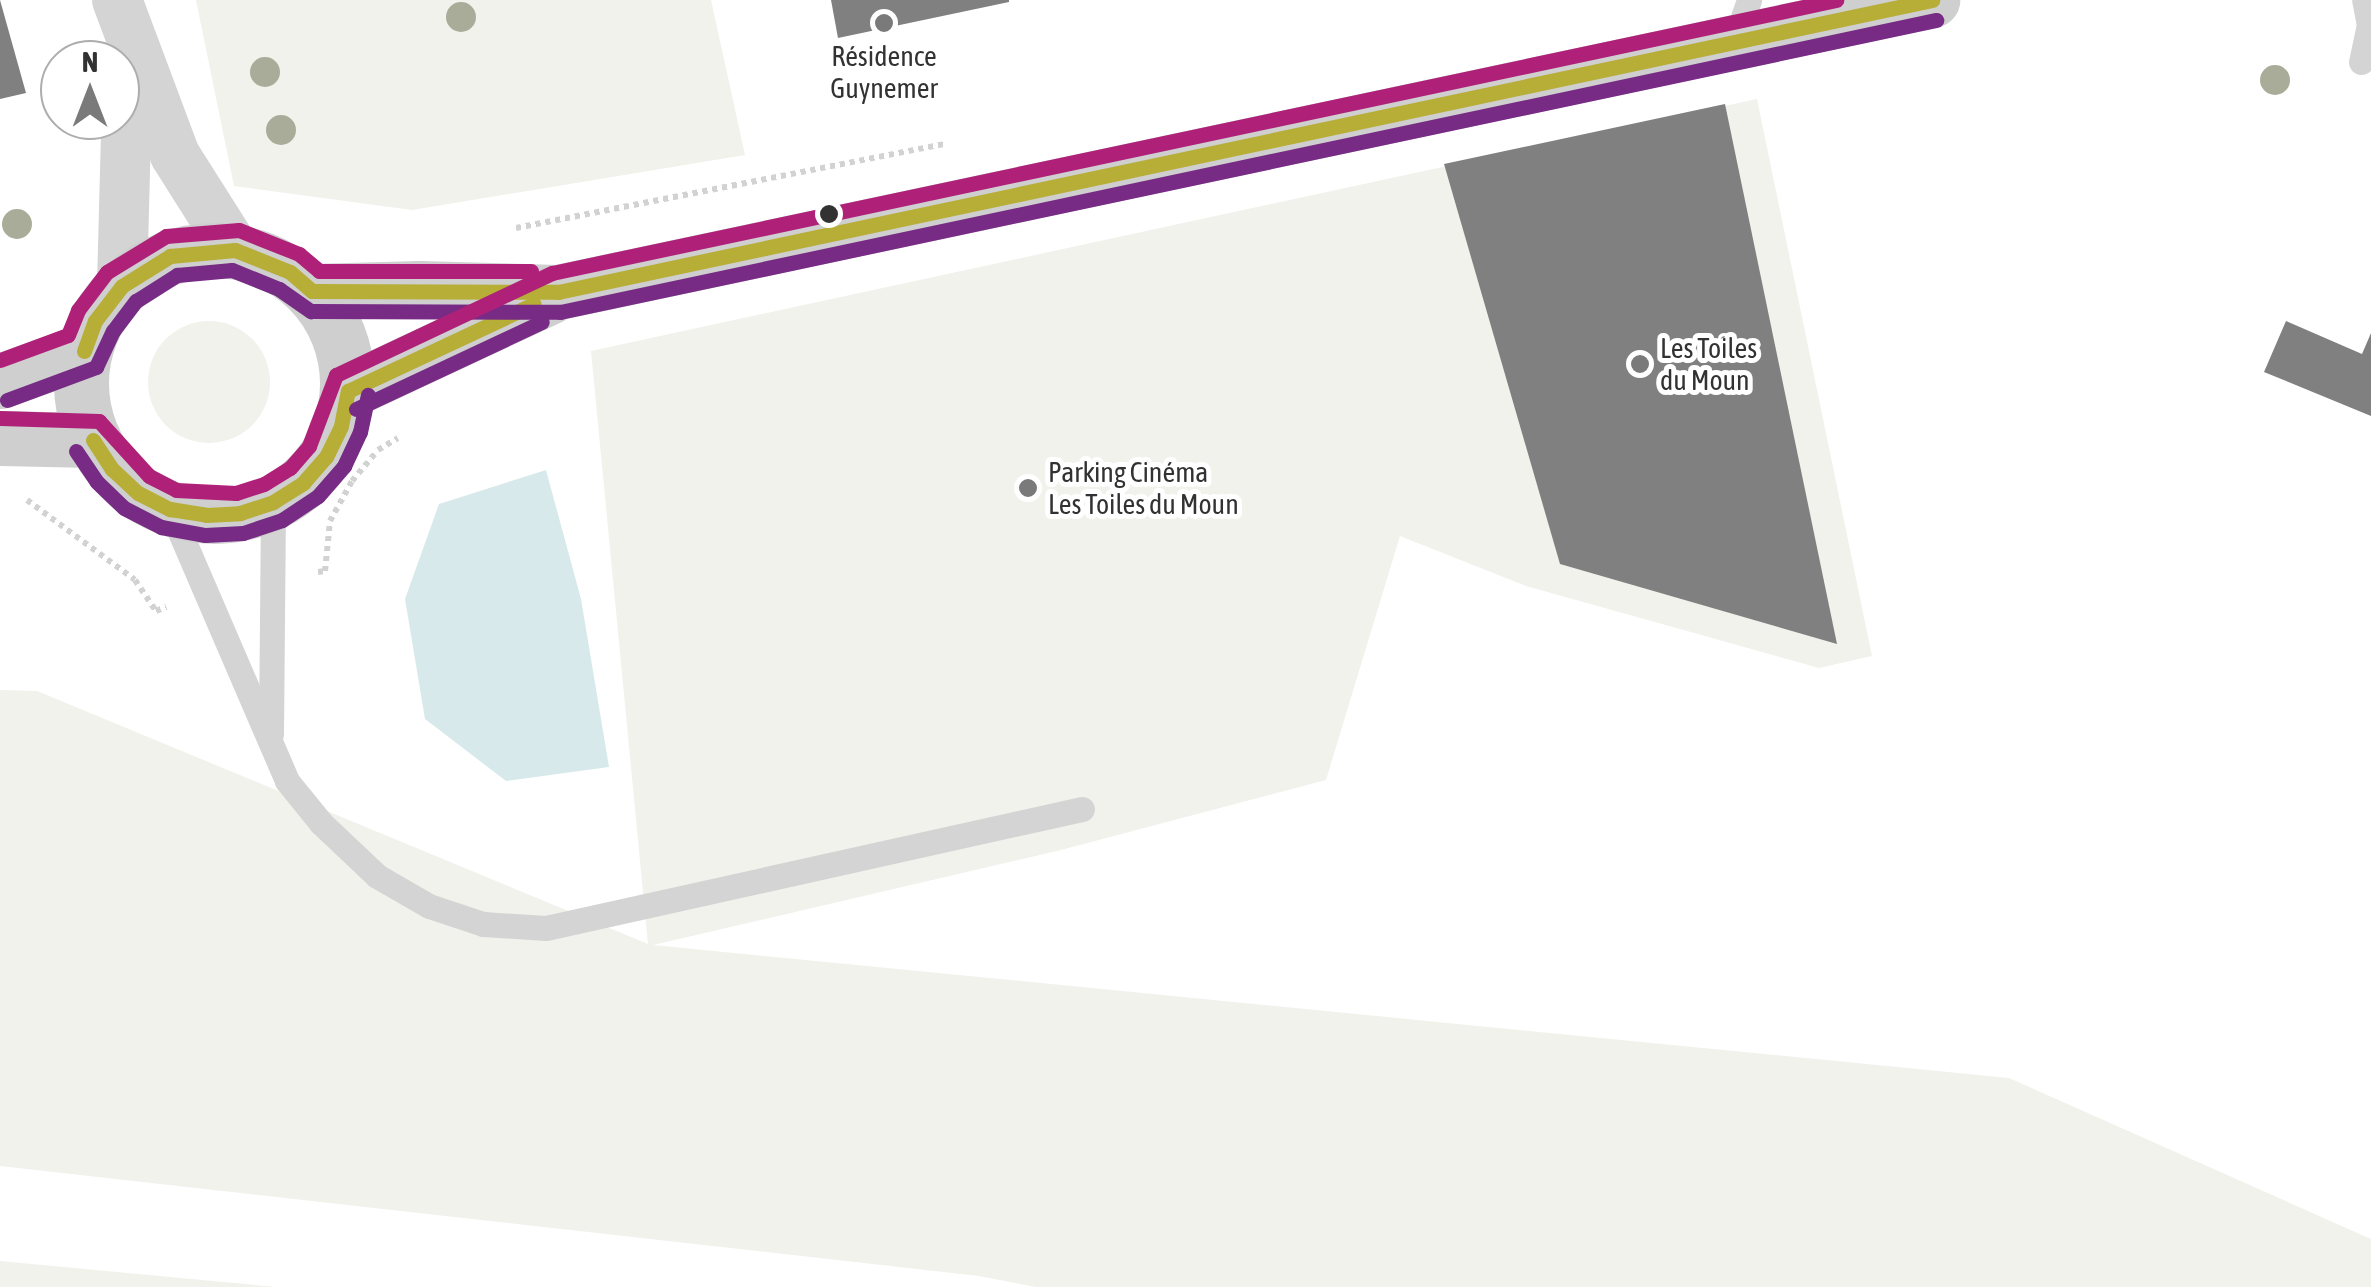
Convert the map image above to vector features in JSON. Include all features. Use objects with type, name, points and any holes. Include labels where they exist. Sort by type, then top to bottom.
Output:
[{"type":"main road","points":[[348,391],[558,292],[1742,21],[1932,0]]},
{"type":"main road","points":[[235,250],[290,272],[312,291],[333,320],[346,355],[348,391],[341,426],[326,457],[303,483],[274,502],[240,513],[206,515],[170,509],[138,493],[112,470],[93,440],[81,396],[84,351],[95,320],[122,286],[170,256],[235,250]]},
{"type":"main road","points":[[312,291],[558,292]]},
{"type":"main road","points":[[0,380],[84,351]]},
{"type":"main road","points":[[0,438],[93,440]]},
{"type":"street","points":[[123,17],[175,156],[235,250]]},
{"type":"street","points":[[122,286],[123,17]]},
{"type":"lane","points":[[2361,62],[2369,25],[2364,0]]},
{"type":"lane","points":[[271,744],[274,502]]},
{"type":"lane","points":[[170,509],[287,782],[320,823],[377,876],[429,906],[483,924],[546,928],[1082,809]]},
{"type":"shaded area","points":[[196,0],[711,0],[745,155],[412,210],[234,186]]},
{"type":"shaded area","points":[[1757,99],[1872,656],[1819,668],[1526,586],[1400,536],[1326,780],[1057,851],[653,945],[2009,1078],[2371,1239],[2371,1287],[1036,1287],[979,1276],[0,1166],[0,690],[37,691],[648,944],[591,351]]},
{"type":"shaded area","points":[[209,321],[232,326],[252,339],[265,359],[270,382],[265,405],[252,425],[232,438],[209,443],[186,438],[166,425],[153,405],[148,382],[153,359],[166,339],[186,326]]},
{"type":"shaded area","points":[[546,470],[581,599],[609,767],[506,781],[425,719],[405,599],[439,504]]},
{"type":"shaded area","points":[[0,1261],[276,1287],[0,1287]]},
{"type":"building","points":[[0,0],[26,93],[0,99]]},
{"type":"building","name":"Résidence Guynemer","points":[[831,0],[1009,0],[1009,2],[838,38]]},
{"type":"building","name":"Les Toiles du Moun","points":[[1725,104],[1837,644],[1560,564],[1444,164]]},
{"type":"building","points":[[2286,321],[2362,354],[2371,333],[2371,416],[2264,372]]},
{"type":"transit line","points":[[0,418],[99,421],[149,476],[176,490],[236,493],[264,484],[290,468],[309,446],[336,375],[552,273],[1836,0]]},
{"type":"transit line","points":[[312,291],[558,292],[1932,0]]},
{"type":"transit line","points":[[7,400],[96,367],[113,331],[136,301],[177,275],[232,270],[279,289],[311,311],[560,312],[1936,20]]},
{"type":"transit line","points":[[0,360],[68,335],[78,310],[107,272],[166,236],[239,230],[299,254],[319,271],[531,271]]},
{"type":"transit line","points":[[84,351],[95,321],[122,286],[170,256],[235,250],[290,272],[312,291]]},
{"type":"transit line","points":[[348,391],[534,304]]},
{"type":"transit line","points":[[356,409],[542,322]]},
{"type":"transit line","points":[[93,440],[112,469],[138,493],[170,509],[206,515],[240,513],[273,502],[303,483],[326,457],[341,426],[348,391]]},
{"type":"transit line","points":[[76,451],[97,482],[124,508],[161,527],[205,535],[243,533],[282,520],[318,496],[344,466],[360,432],[368,395]]},
{"type":"place","name":"Résidence Guynemer","points":[[884,23]]},
{"type":"place","name":"Les Toiles du Moun","points":[[1640,364]]},
{"type":"place","name":"Parking Cinéma Les Toiles du Moun","points":[[1028,488]]}]
